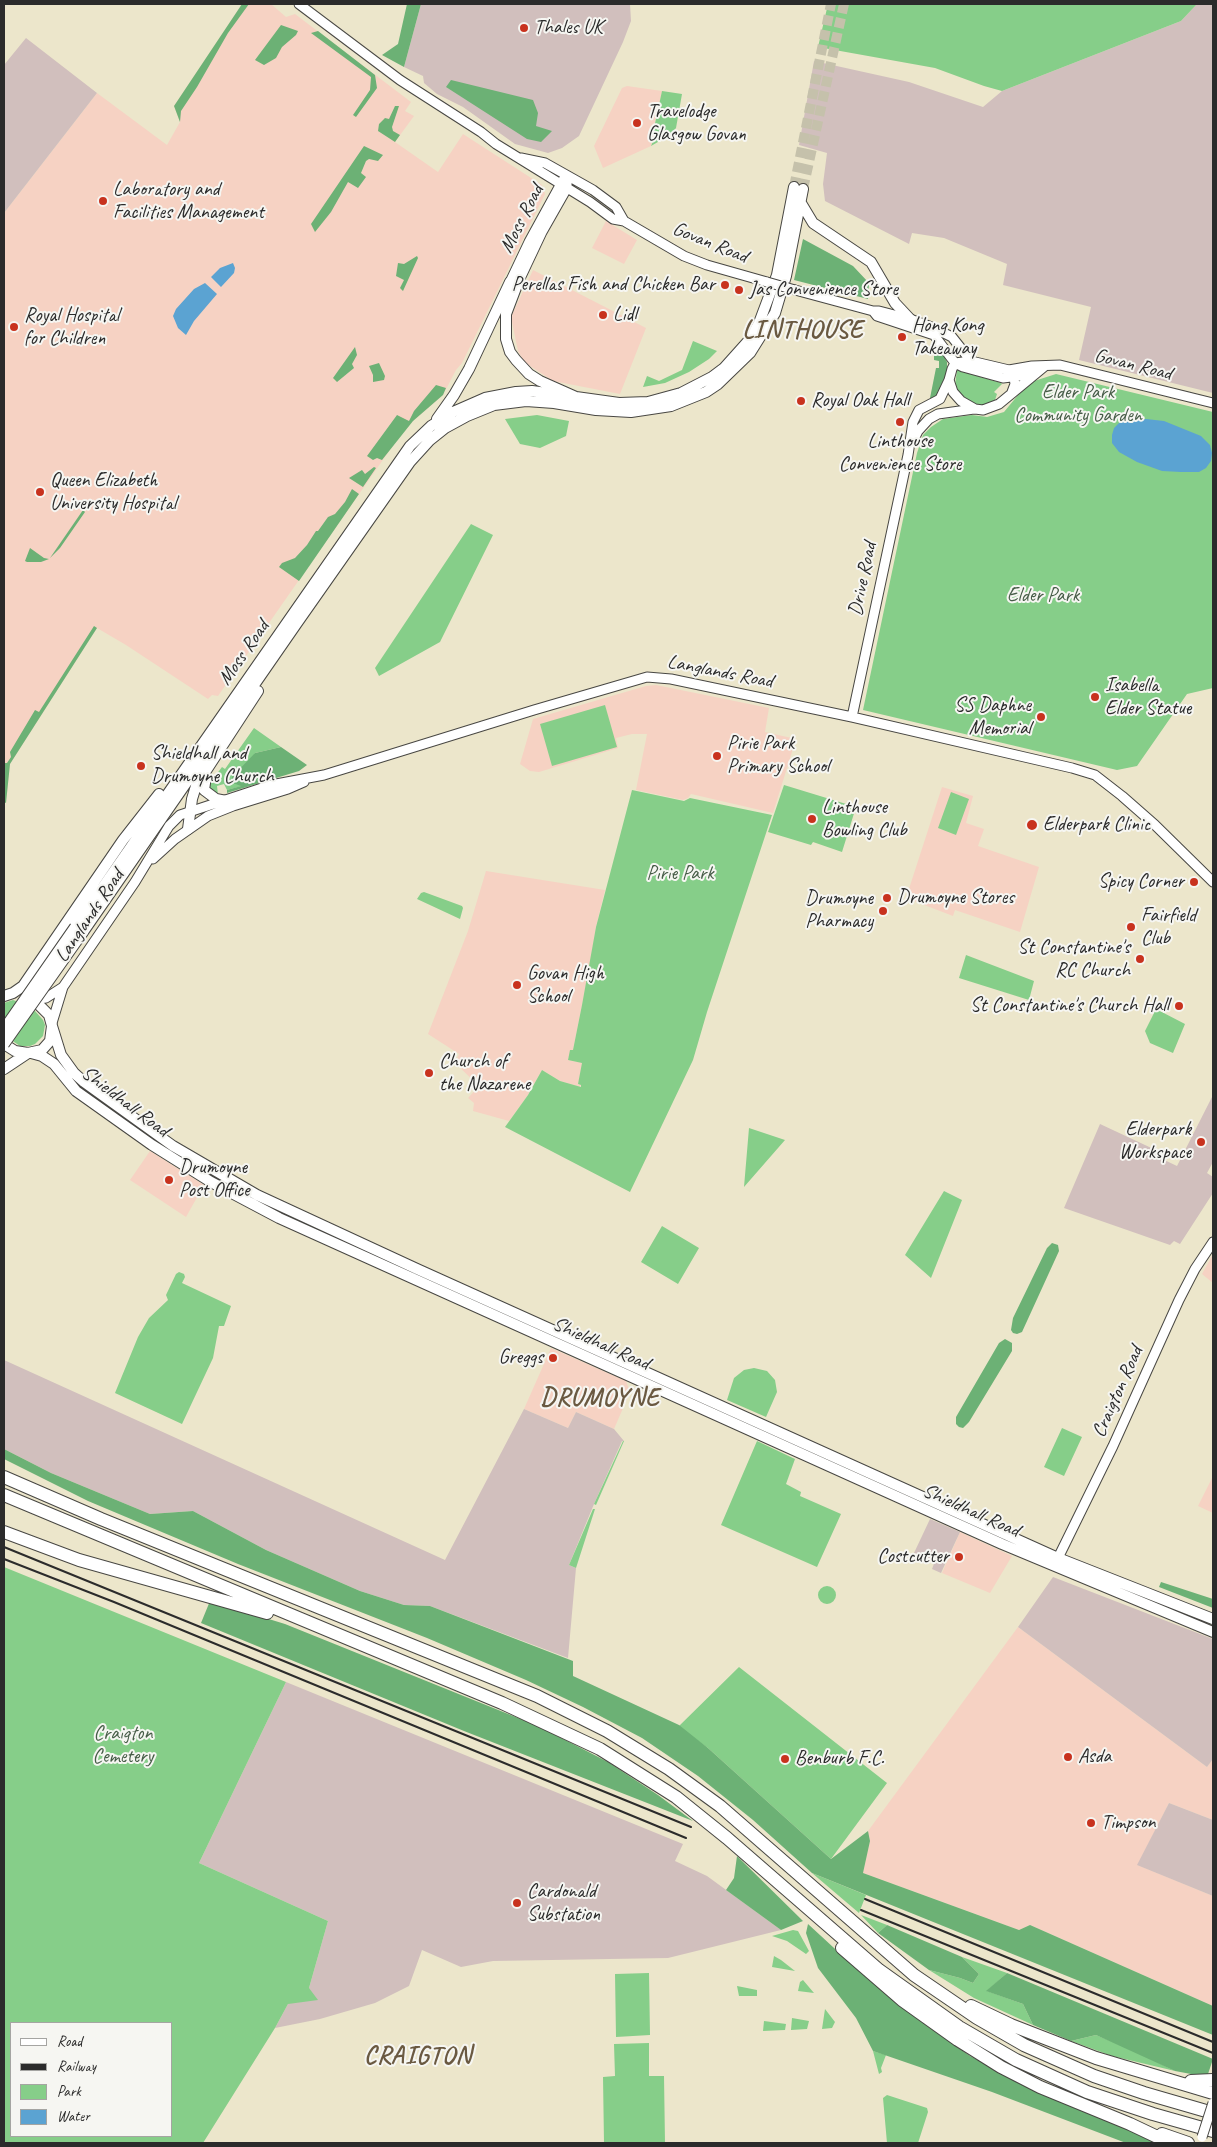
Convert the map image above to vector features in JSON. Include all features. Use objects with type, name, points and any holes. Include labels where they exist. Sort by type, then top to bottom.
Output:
[{"type":"highway","points":[[4,1477],[102,1519],[537,1696],[606,1731],[670,1770],[720,1806],[914,1975],[1001,2033],[1058,2060],[1118,2085],[1213,2113]]},
{"type":"highway","points":[[4,1495],[528,1714],[600,1749],[676,1797],[727,1838],[879,1970],[937,2013],[986,2044],[1053,2078],[1087,2092],[1153,2114],[1205,2137]]},
{"type":"highway","points":[[4,1532],[78,1560],[325,1630]]},
{"type":"highway","points":[[780,1884],[854,1960],[902,2000],[958,2040],[1001,2067],[1040,2088],[1130,2124],[1170,2143]]},
{"type":"highway","points":[[914,1975],[1011,2026],[1096,2058],[1213,2093]]},
{"type":"highway","points":[[1173,2080],[1199,2082],[1213,2080]]},
{"type":"highway","points":[[1130,2124],[1188,2143]]},
{"type":"main road","name":"Moss Road","points":[[4,1029],[79,929],[410,462],[430,440],[445,428],[467,416],[494,405],[526,401],[554,402],[596,410],[631,412],[670,406],[706,392],[731,374],[758,342],[777,307],[786,276],[801,203],[799,188],[777,275],[767,305],[750,339],[724,368],[712,377],[681,393],[648,402],[619,403],[532,391],[500,395],[471,403],[431,426],[410,446],[231,703],[79,929],[5,1045]]},
{"type":"main road","points":[[801,203],[813,223],[871,262],[895,303],[910,319]]},
{"type":"main road","points":[[514,283],[505,320],[506,339],[510,352],[529,374],[546,384],[576,397]]},
{"type":"main road","points":[[431,426],[454,395],[514,283]]},
{"type":"main road","points":[[188,829],[196,786],[238,724],[297,623]]},
{"type":"main road","points":[[8,995],[23,986],[123,840],[231,703]]},
{"type":"main road","points":[[208,768],[204,790],[216,799],[226,801]]},
{"type":"main road","points":[[8,995],[32,1000]]},
{"type":"main road","name":"Shieldhall Road","points":[[32,1000],[44,1010],[52,1025],[62,1054],[74,1073],[84,1082],[173,1146],[257,1195],[1058,1558],[1213,1619]]},
{"type":"main road","points":[[4,1067],[30,1053],[38,1052],[46,1046],[50,1041],[52,1025]]},
{"type":"main road","points":[[4,1067],[5,1045]]},
{"type":"main road","name":"Shieldhall Road","points":[[5,1045],[42,1056],[54,1064],[76,1091],[152,1146],[211,1182],[279,1218],[971,1530],[1213,1632]]},
{"type":"main road","points":[[1143,1604],[1148,1593]]},
{"type":"street","name":"Govan Road","points":[[299,4],[400,80],[548,178],[590,202],[613,219],[624,221],[684,256],[707,265],[873,311],[910,319],[952,337],[971,360]]},
{"type":"street","points":[[518,158],[540,160],[568,175],[616,207],[624,221]]},
{"type":"street","points":[[563,186],[568,175]]},
{"type":"street","name":"Moss Road","points":[[514,283],[563,186]]},
{"type":"street","name":"Govan Road","points":[[873,311],[877,316],[934,335],[955,363],[963,368],[1004,378],[1012,374],[1045,366],[1060,366],[1213,403]]},
{"type":"street","points":[[955,363],[971,360],[1012,374],[1014,384],[1012,392]]},
{"type":"street","name":"Drive Road","points":[[852,717],[913,422],[919,410],[940,399],[955,363]]},
{"type":"street","points":[[1012,392],[1045,366]]},
{"type":"street","points":[[949,380],[952,392],[961,402],[975,409]]},
{"type":"street","name":"Drive Road","points":[[909,448],[918,431],[929,419],[938,414],[975,409],[991,409],[1012,392]]},
{"type":"street","name":"Langlands Road","points":[[52,1025],[63,987],[172,822],[180,815],[271,785],[311,778],[648,677],[671,679],[852,717],[1095,775],[1122,796],[1213,882]]},
{"type":"street","name":"Langlands Road","points":[[146,864],[188,829],[208,816],[233,806],[288,790],[311,778]]},
{"type":"street","name":"Langlands Road","points":[[32,1000],[46,998],[63,987]]},
{"type":"street","name":"Craigton Road","points":[[1058,1558],[1113,1446],[1179,1300],[1195,1269],[1213,1242]]},
{"type":"street","points":[[1205,2137],[1213,2102]]},
{"type":"shaded area","points":[[242,4],[271,4],[286,17],[295,14],[411,102],[405,111],[414,116],[395,142],[438,172],[463,134],[542,185],[545,194],[462,363],[456,370],[443,395],[413,421],[394,444],[218,696],[212,695],[208,699],[97,628],[10,764],[6,803],[4,802],[4,213],[97,93],[167,145],[180,122],[174,106]]},
{"type":"shaded area","points":[[421,4],[630,4],[631,21],[579,136],[562,148],[548,153],[515,144],[463,107],[437,94],[424,83],[423,76],[404,67]]},
{"type":"shaded area","points":[[1197,4],[1213,4],[1213,393],[1079,360],[1091,307],[1003,285],[1007,264],[944,238],[912,233],[909,244],[825,201],[823,184],[827,153],[799,145],[814,61],[909,82],[983,107],[1002,91],[1181,21]]},
{"type":"shaded area","points":[[26,38],[97,93],[4,213],[4,65]]},
{"type":"shaded area","points":[[627,86],[662,91],[654,128],[654,139],[651,146],[603,168],[594,146],[622,88]]},
{"type":"shaded area","points":[[606,221],[637,240],[624,264],[592,248]]},
{"type":"shaded area","points":[[533,270],[646,328],[620,394],[553,381],[524,362],[518,351],[511,317]]},
{"type":"shaded area","name":"Pirie Park Primary School","points":[[656,685],[769,708],[765,732],[796,739],[773,813],[691,794],[683,800],[636,790],[647,734],[632,734],[616,738],[618,748],[539,772],[530,771],[520,764],[533,719],[646,686]]},
{"type":"shaded area","points":[[942,787],[973,796],[966,823],[984,829],[978,846],[1039,867],[1020,932],[955,910],[953,916],[906,898]]},
{"type":"shaded area","name":"Govan High School","points":[[486,871],[605,890],[596,927],[573,1050],[571,1050],[568,1060],[583,1063],[578,1084],[581,1085],[580,1087],[560,1081],[542,1070],[528,1095],[509,1121],[473,1111],[474,1103],[468,1098],[479,1086],[455,1063],[459,1054],[428,1034],[468,931]]},
{"type":"shaded area","points":[[1212,1097],[1213,1162],[1207,1173],[1213,1177],[1213,1193],[1180,1244],[1174,1241],[1170,1245],[1064,1208],[1100,1124],[1160,1152],[1158,1157],[1177,1166]]},
{"type":"shaded area","points":[[150,1151],[204,1185],[186,1217],[130,1180]]},
{"type":"shaded area","points":[[1213,1254],[1213,1283],[1202,1274]]},
{"type":"shaded area","points":[[551,1348],[626,1381],[630,1392],[614,1429],[576,1412],[568,1428],[524,1409]]},
{"type":"shaded area","points":[[4,1360],[445,1560],[524,1409],[568,1428],[576,1412],[614,1429],[624,1441],[622,1441],[594,1504],[569,1565],[576,1568],[568,1658],[430,1606],[404,1605],[360,1591],[266,1550],[193,1511],[150,1514],[51,1473],[4,1449]]},
{"type":"shaded area","points":[[1213,1476],[1213,1513],[1198,1506]]},
{"type":"shaded area","points":[[930,1519],[960,1532],[941,1573],[932,1569],[935,1561],[914,1553]]},
{"type":"shaded area","points":[[960,1532],[1012,1556],[990,1593],[942,1573]]},
{"type":"shaded area","points":[[1053,1577],[1213,1639],[1213,1759],[1207,1767],[1018,1627]]},
{"type":"shaded area","points":[[1018,1627],[1207,1767],[1213,1759],[1213,1820],[1169,1803],[1138,1865],[1213,1896],[1213,2006],[1030,1925],[1019,1930],[863,1873],[870,1841],[868,1831]]},
{"type":"shaded area","points":[[286,1682],[683,1844],[675,1861],[707,1876],[781,1930],[668,1958],[493,1961],[461,1967],[422,1950],[409,1986],[375,2003],[320,2019],[275,2028],[288,2004],[309,1988],[328,1921],[199,1863]]},
{"type":"shaded area","points":[[1169,1803],[1213,1820],[1213,1896],[1137,1865]]},
{"type":"green space","points":[[242,4],[249,4],[228,33],[181,111],[180,122],[174,106]]},
{"type":"green space","points":[[407,4],[421,4],[404,67],[382,55],[398,44]]},
{"type":"green space","points":[[828,4],[1197,4],[1181,21],[1002,91],[935,68],[818,47]]},
{"type":"green space","points":[[281,25],[298,31],[296,35],[282,47],[276,58],[264,65],[255,60]]},
{"type":"green space","points":[[318,31],[375,75],[377,88],[356,117],[353,115],[370,90],[371,77],[311,33]]},
{"type":"green space","points":[[451,80],[533,100],[538,113],[536,126],[552,131],[541,142],[527,139],[446,87]]},
{"type":"green space","points":[[662,91],[682,94],[676,128],[670,135],[651,146],[654,139],[654,128]]},
{"type":"green space","points":[[395,106],[399,106],[392,127],[393,131],[400,135],[395,142],[378,131],[379,124],[385,118],[389,119]]},
{"type":"green space","points":[[364,146],[383,155],[378,161],[369,159],[366,161],[361,173],[366,177],[358,188],[348,182],[331,212],[315,232],[311,224]]},
{"type":"green space","points":[[803,239],[853,266],[869,283],[868,299],[794,280]]},
{"type":"green space","points":[[417,256],[418,258],[403,291],[400,288],[404,280],[396,276],[398,263],[404,264]]},
{"type":"green space","points":[[693,341],[717,351],[709,359],[689,372],[665,383],[643,387],[647,376],[659,381],[682,370]]},
{"type":"green space","points":[[355,347],[357,355],[352,364],[354,368],[337,382],[333,378]]},
{"type":"green space","points":[[934,351],[943,354],[947,362],[947,375],[936,398],[930,398],[936,368],[939,368],[939,361],[934,360]]},
{"type":"green space","points":[[379,363],[385,376],[384,380],[373,382],[373,375],[369,366]]},
{"type":"green space","points":[[957,370],[1001,383],[994,392],[997,394],[995,400],[983,405],[977,405],[964,398],[957,391],[955,385]]},
{"type":"green space","name":"Elder Park","points":[[1056,374],[1213,412],[1213,688],[1187,694],[1137,766],[1117,770],[863,710],[917,453],[923,435],[943,419],[972,415],[987,417],[1004,412],[1028,383]]},
{"type":"green space","points":[[436,385],[446,388],[443,395],[413,421],[382,460],[377,458],[373,460],[367,456],[397,415],[409,421],[414,411]]},
{"type":"green space","points":[[537,415],[569,421],[566,436],[540,448],[520,444],[505,419]]},
{"type":"green space","points":[[374,467],[376,468],[363,487],[349,478],[362,470],[365,474]]},
{"type":"green space","points":[[352,489],[359,494],[299,581],[279,567],[282,563],[295,558],[328,517],[335,514],[345,502]]},
{"type":"green space","points":[[83,510],[85,512],[60,548],[50,558]]},
{"type":"green space","points":[[471,524],[493,535],[440,642],[379,676],[375,668]]},
{"type":"green space","points":[[30,548],[44,558],[49,559],[41,562],[25,561]]},
{"type":"green space","points":[[94,626],[97,628],[10,764],[6,803],[4,802],[4,763],[7,763],[11,757],[10,752],[35,710],[39,712]]},
{"type":"green space","points":[[605,705],[617,747],[552,766],[540,724]]},
{"type":"green space","points":[[254,728],[281,747],[255,753],[242,786],[227,790],[224,784],[217,786],[218,795],[207,787],[222,767],[225,769]]},
{"type":"green space","points":[[281,747],[307,765],[299,771],[227,793],[227,790],[241,786],[233,783],[232,777],[255,753]]},
{"type":"green space","name":"Linthouse Bowling Club","points":[[784,785],[856,807],[842,852],[813,842],[811,845],[768,832]]},
{"type":"green space","name":"Pirie Park","points":[[632,790],[684,801],[690,798],[772,815],[693,1060],[630,1192],[505,1127],[528,1095],[542,1070],[560,1081],[581,1087],[578,1084],[582,1063],[568,1060],[570,1050],[573,1050],[596,927]]},
{"type":"green space","points":[[951,792],[969,799],[956,835],[938,828]]},
{"type":"green space","points":[[424,892],[462,906],[460,919],[417,899]]},
{"type":"green space","points":[[966,955],[1034,981],[1029,1000],[959,978]]},
{"type":"green space","points":[[13,1000],[27,1005],[43,1020],[45,1025],[43,1036],[35,1044],[20,1046],[4,1035],[4,1003]]},
{"type":"green space","points":[[1156,1009],[1185,1024],[1173,1053],[1150,1043],[1145,1031]]},
{"type":"green space","points":[[749,1128],[785,1140],[744,1187]]},
{"type":"green space","points":[[944,1191],[962,1200],[931,1278],[905,1255]]},
{"type":"green space","points":[[662,1226],[699,1248],[678,1284],[641,1262]]},
{"type":"green space","points":[[1052,1243],[1058,1245],[1059,1251],[1022,1332],[1013,1333],[1011,1330],[1013,1318],[1047,1248]]},
{"type":"green space","points":[[179,1272],[184,1274],[185,1277],[182,1283],[231,1306],[224,1326],[219,1326],[213,1358],[182,1424],[115,1393],[138,1337],[149,1318],[168,1300],[166,1295],[176,1274]]},
{"type":"green space","points":[[1005,1339],[1012,1343],[1012,1351],[969,1422],[963,1428],[959,1427],[956,1424],[956,1417],[999,1343]]},
{"type":"green space","points":[[754,1368],[767,1371],[775,1380],[777,1392],[766,1417],[727,1400],[734,1378],[744,1370]]},
{"type":"green space","points":[[1062,1428],[1082,1437],[1064,1476],[1044,1467]]},
{"type":"green space","points":[[624,1441],[596,1505],[594,1504]]},
{"type":"green space","points":[[757,1441],[795,1459],[786,1484],[801,1492],[800,1496],[841,1514],[817,1567],[721,1525]]},
{"type":"green space","points":[[4,1449],[51,1473],[150,1514],[193,1511],[266,1550],[360,1591],[404,1605],[430,1606],[573,1661],[573,1676],[679,1725],[708,1748],[831,1859],[868,1831],[870,1841],[863,1873],[1019,1930],[1030,1925],[1213,2006],[1213,2035],[812,1873],[753,1820],[698,1776],[642,1738],[583,1707],[526,1680],[427,1638],[238,1564],[88,1501],[4,1459]]},
{"type":"green space","points":[[593,1509],[595,1509],[576,1568],[569,1565]]},
{"type":"green space","name":"Craigton Cemetery","points":[[4,1567],[286,1682],[199,1863],[328,1921],[309,1988],[318,2000],[288,2004],[203,2143],[4,2143]]},
{"type":"green space","points":[[1161,1582],[1213,1599],[1213,1608],[1159,1587]]},
{"type":"green space","points":[[827,1586],[833,1589],[836,1595],[833,1601],[827,1604],[821,1601],[818,1595],[821,1589]]},
{"type":"green space","points":[[210,1601],[285,1624],[538,1726],[608,1762],[693,1821],[464,1731],[201,1623]]},
{"type":"green space","points":[[739,1667],[887,1783],[831,1859],[708,1748],[678,1727]]},
{"type":"green space","points":[[737,1856],[803,1921],[781,1930],[726,1890],[734,1878]]},
{"type":"green space","points":[[812,1873],[866,1895],[859,1913]]},
{"type":"green space","points":[[861,1915],[887,1925],[878,1933]]},
{"type":"green space","points":[[808,1924],[859,1971],[926,2025],[970,2056],[1053,2099],[1161,2143],[1126,2143],[992,2092],[873,2051],[856,2018],[818,1968],[806,1933]]},
{"type":"green space","points":[[887,1925],[962,1957],[979,1974],[973,1983],[929,1970],[878,1933]]},
{"type":"green space","points":[[793,1930],[798,1931],[809,1951],[806,1954],[787,1941],[772,1936]]},
{"type":"green space","points":[[774,1956],[781,1960],[795,1971],[772,1967]]},
{"type":"green space","points":[[962,1957],[1007,1973],[987,1991],[1023,2004],[1033,2025],[974,1998],[929,1970],[973,1983],[979,1974]]},
{"type":"green space","points":[[649,1973],[650,2035],[616,2037],[615,1974]]},
{"type":"green space","points":[[1007,1973],[1213,2059],[1207,2077],[1175,2071],[1096,2035],[1071,2041],[1033,2025],[1023,2004],[986,1991]]},
{"type":"green space","points":[[803,1980],[814,1993],[798,1991],[800,1982]]},
{"type":"green space","points":[[737,1986],[757,1990],[757,1996],[739,1996]]},
{"type":"green space","points":[[825,2009],[835,2022],[832,2028],[822,2029]]},
{"type":"green space","points":[[792,2018],[809,2021],[807,2029],[791,2030]]},
{"type":"green space","points":[[764,2021],[786,2024],[785,2030],[763,2031]]},
{"type":"green space","points":[[1096,2035],[1137,2052],[1175,2071],[1112,2056],[1071,2041]]},
{"type":"green space","points":[[649,2043],[649,2076],[664,2076],[665,2143],[604,2143],[603,2077],[615,2076],[614,2044]]},
{"type":"green space","points":[[873,2051],[886,2055],[881,2068],[882,2072],[879,2074]]},
{"type":"green space","points":[[887,2095],[927,2108],[928,2112],[918,2143],[887,2143],[883,2098]]},
{"type":"water","points":[[233,263],[234,273],[221,287],[211,277],[220,268]]},
{"type":"water","points":[[205,283],[217,294],[194,321],[186,335],[178,328],[173,316],[176,309],[194,289]]},
{"type":"water","points":[[1128,420],[1164,421],[1201,436],[1210,445],[1211,461],[1206,468],[1199,472],[1162,471],[1137,462],[1119,452],[1112,443],[1114,428],[1120,422]]},
{"type":"tunnel","points":[[794,187],[831,4]]},
{"type":"tunnel","points":[[803,189],[844,4]]},
{"type":"railway","points":[[4,1547],[691,1827]]},
{"type":"railway","points":[[4,1559],[114,1602],[686,1838]]},
{"type":"railway","points":[[865,1899],[1213,2042]]},
{"type":"railway","points":[[861,1910],[1213,2053]]},
{"type":"place","name":"Thales UK","points":[[524,28]]},
{"type":"place","name":"Travelodge Glasgow Govan","points":[[637,123]]},
{"type":"place","name":"Laboratory and Facilities Management","points":[[103,201]]},
{"type":"place","name":"Perellas Fish and Chicken Bar","points":[[725,285]]},
{"type":"place","name":"Jas Convenience Store","points":[[739,290]]},
{"type":"place","name":"Lidl","points":[[603,315]]},
{"type":"place","name":"Royal Hospital for Children","points":[[14,327]]},
{"type":"place","name":"Hong Kong Takeaway","points":[[902,337]]},
{"type":"place","name":"Royal Oak Hall","points":[[801,401]]},
{"type":"place","name":"Linthouse Convenience Store","points":[[900,422]]},
{"type":"place","name":"Queen Elizabeth University Hospital","points":[[40,492]]},
{"type":"place","name":"Isabella Elder Statue","points":[[1095,697]]},
{"type":"place","name":"SS Daphne Memorial","points":[[1041,717]]},
{"type":"place","name":"Pirie Park Primary School","points":[[717,756]]},
{"type":"place","name":"Shieldhall and Drumoyne Church","points":[[141,766]]},
{"type":"place","name":"Linthouse Bowling Club","points":[[812,819]]},
{"type":"place","name":"Elderpark Clinic","points":[[1032,825]]},
{"type":"place","name":"Spicy Corner","points":[[1194,882]]},
{"type":"place","name":"Drumoyne Stores","points":[[887,898]]},
{"type":"place","name":"Drumoyne Pharmacy","points":[[883,911]]},
{"type":"place","name":"Fairfield Club","points":[[1131,927]]},
{"type":"place","name":"St Constantine's RC Church","points":[[1140,959]]},
{"type":"place","name":"Govan High School","points":[[517,985]]},
{"type":"place","name":"St Constantine's Church Hall","points":[[1179,1006]]},
{"type":"place","name":"Church of the Nazarene","points":[[429,1073]]},
{"type":"place","name":"Elderpark Workspace","points":[[1201,1142]]},
{"type":"place","name":"Drumoyne Post Office","points":[[169,1180]]},
{"type":"place","name":"Greggs","points":[[553,1358]]},
{"type":"place","name":"Costcutter","points":[[959,1557]]},
{"type":"place","name":"Asda","points":[[1068,1757]]},
{"type":"place","name":"Benburb F.C.","points":[[785,1759]]},
{"type":"place","name":"Timpson","points":[[1091,1823]]},
{"type":"place","name":"Cardonald Substation","points":[[517,1903]]},
{"type":"district","name":"LINTHOUSE","points":[[803,330]]},
{"type":"district","name":"DRUMOYNE","points":[[600,1398]]},
{"type":"district","name":"CRAIGTON","points":[[418,2056]]},
{"type":"park label","name":"Elder Park Community Garden","points":[[1078,404]]}]
